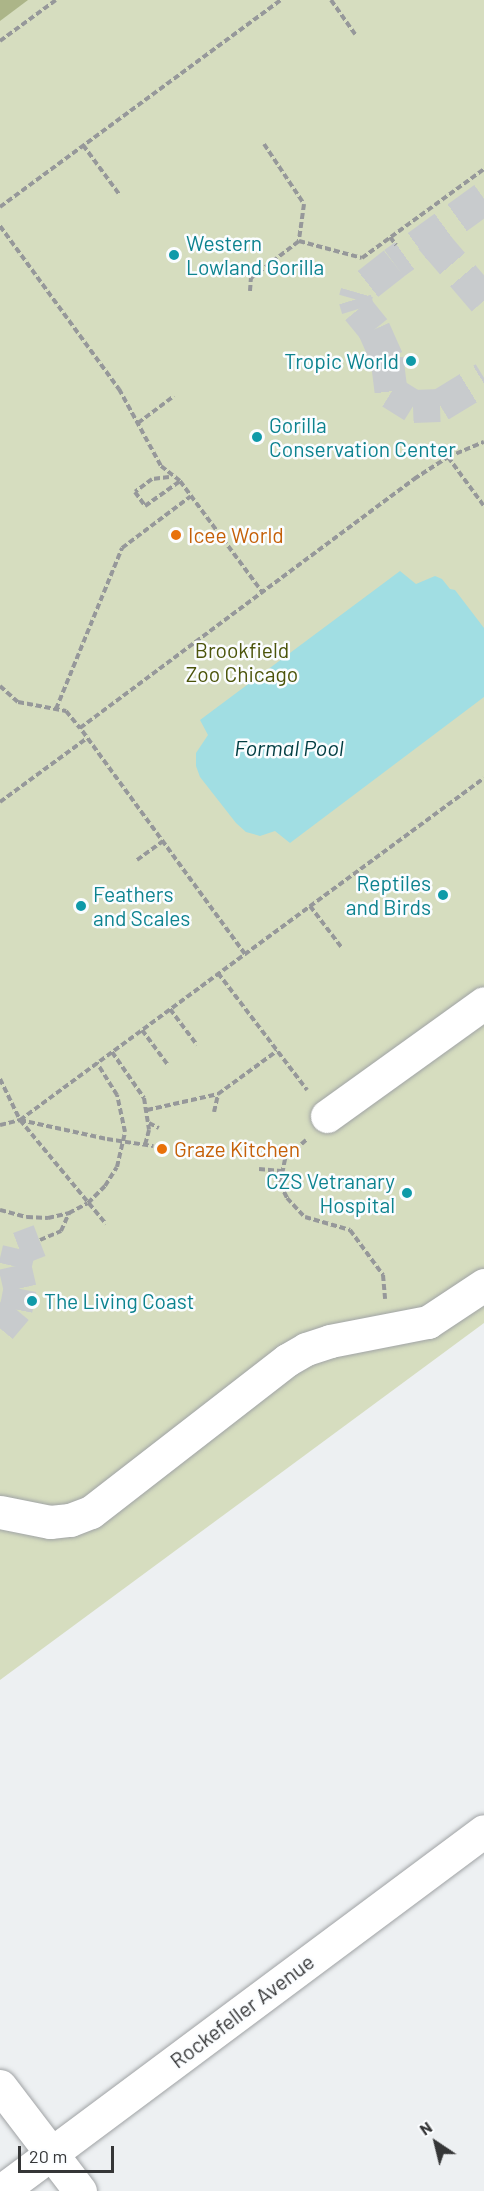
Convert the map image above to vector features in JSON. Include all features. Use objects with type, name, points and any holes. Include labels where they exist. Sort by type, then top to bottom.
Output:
[{"type":"street","points":[[327,1116],[484,1003]]},
{"type":"street","points":[[0,1511],[50,1522],[70,1520],[91,1512],[287,1360],[306,1349],[330,1341],[428,1322],[484,1285]]},
{"type":"street","name":"Rockefeller Avenue","points":[[1,2191],[484,1831]]},
{"type":"street","points":[[0,2086],[80,2191]]},
{"type":"path","points":[[0,41],[56,0]]},
{"type":"path","points":[[0,207],[281,0]]},
{"type":"path","points":[[331,0],[355,34]]},
{"type":"path","points":[[250,291],[251,278],[299,240],[304,204],[264,144]]},
{"type":"path","points":[[83,146],[119,194]]},
{"type":"path","points":[[299,240],[362,258],[484,169]]},
{"type":"path","points":[[0,226],[119,389],[161,466],[180,481],[262,592]]},
{"type":"path","points":[[390,237],[396,245]]},
{"type":"path","points":[[138,423],[174,396]]},
{"type":"path","points":[[80,728],[448,457],[484,442]]},
{"type":"path","points":[[448,457],[484,506]]},
{"type":"path","points":[[169,477],[152,479],[135,492],[145,506],[180,481]]},
{"type":"path","points":[[56,709],[122,548],[191,496]]},
{"type":"path","points":[[0,686],[18,702],[66,711],[245,954]]},
{"type":"path","points":[[0,802],[87,738]]},
{"type":"path","points":[[0,1125],[20,1120],[484,778]]},
{"type":"path","points":[[137,860],[163,841]]},
{"type":"path","points":[[310,906],[342,948]]},
{"type":"path","points":[[218,973],[287,1064]]},
{"type":"path","points":[[170,1009],[196,1045]]},
{"type":"path","points":[[142,1030],[168,1065]]},
{"type":"path","points":[[147,1110],[218,1094],[277,1051]]},
{"type":"path","points":[[112,1052],[135,1082],[147,1110],[145,1145]]},
{"type":"path","points":[[0,1210],[27,1217],[48,1218],[69,1214],[88,1203],[105,1186],[117,1167],[124,1142],[123,1113],[117,1095],[97,1063]]},
{"type":"path","points":[[0,1079],[20,1120],[106,1224]]},
{"type":"path","points":[[214,1112],[218,1094]]},
{"type":"path","points":[[327,1116],[331,1122],[285,1158],[280,1184],[299,1213],[350,1230],[383,1275],[388,1330]]},
{"type":"path","points":[[20,1120],[153,1146]]},
{"type":"path","points":[[148,1122],[159,1128]]},
{"type":"path","points":[[259,1168],[281,1171]]},
{"type":"path","points":[[40,1240],[61,1231],[69,1214]]},
{"type":"green space","name":"Brookfield Zoo Chicago","points":[[0,0],[484,0],[484,1323],[0,1680]]},
{"type":"green space","points":[[0,0],[28,0],[0,21]]},
{"type":"water","name":"Formal Pool","points":[[400,571],[416,584],[435,576],[442,579],[450,589],[455,590],[484,628],[484,697],[290,843],[275,831],[260,836],[246,832],[236,823],[200,777],[196,766],[196,753],[208,735],[200,720]]},
{"type":"tunnel","points":[[484,198],[394,263],[357,292],[355,299],[358,309],[374,329],[387,358],[391,392],[413,406],[440,405],[484,378]]},
{"type":"tunnel","points":[[431,238],[484,300]]},
{"type":"tunnel","points":[[0,1328],[16,1309],[20,1288],[15,1266],[19,1248],[40,1240]]},
{"type":"place","name":"Western Lowland Gorilla","points":[[174,255]]},
{"type":"place","name":"Tropic World","points":[[411,361]]},
{"type":"place","name":"Gorilla Conservation Center","points":[[257,437]]},
{"type":"place","name":"Icee World","points":[[176,535]]},
{"type":"place","name":"Reptiles and Birds","points":[[443,895]]},
{"type":"place","name":"Feathers and Scales","points":[[81,906]]},
{"type":"place","name":"Graze Kitchen","points":[[162,1149]]},
{"type":"place","name":"CZS Vetranary Hospital","points":[[407,1193]]},
{"type":"place","name":"The Living Coast","points":[[32,1301]]}]
